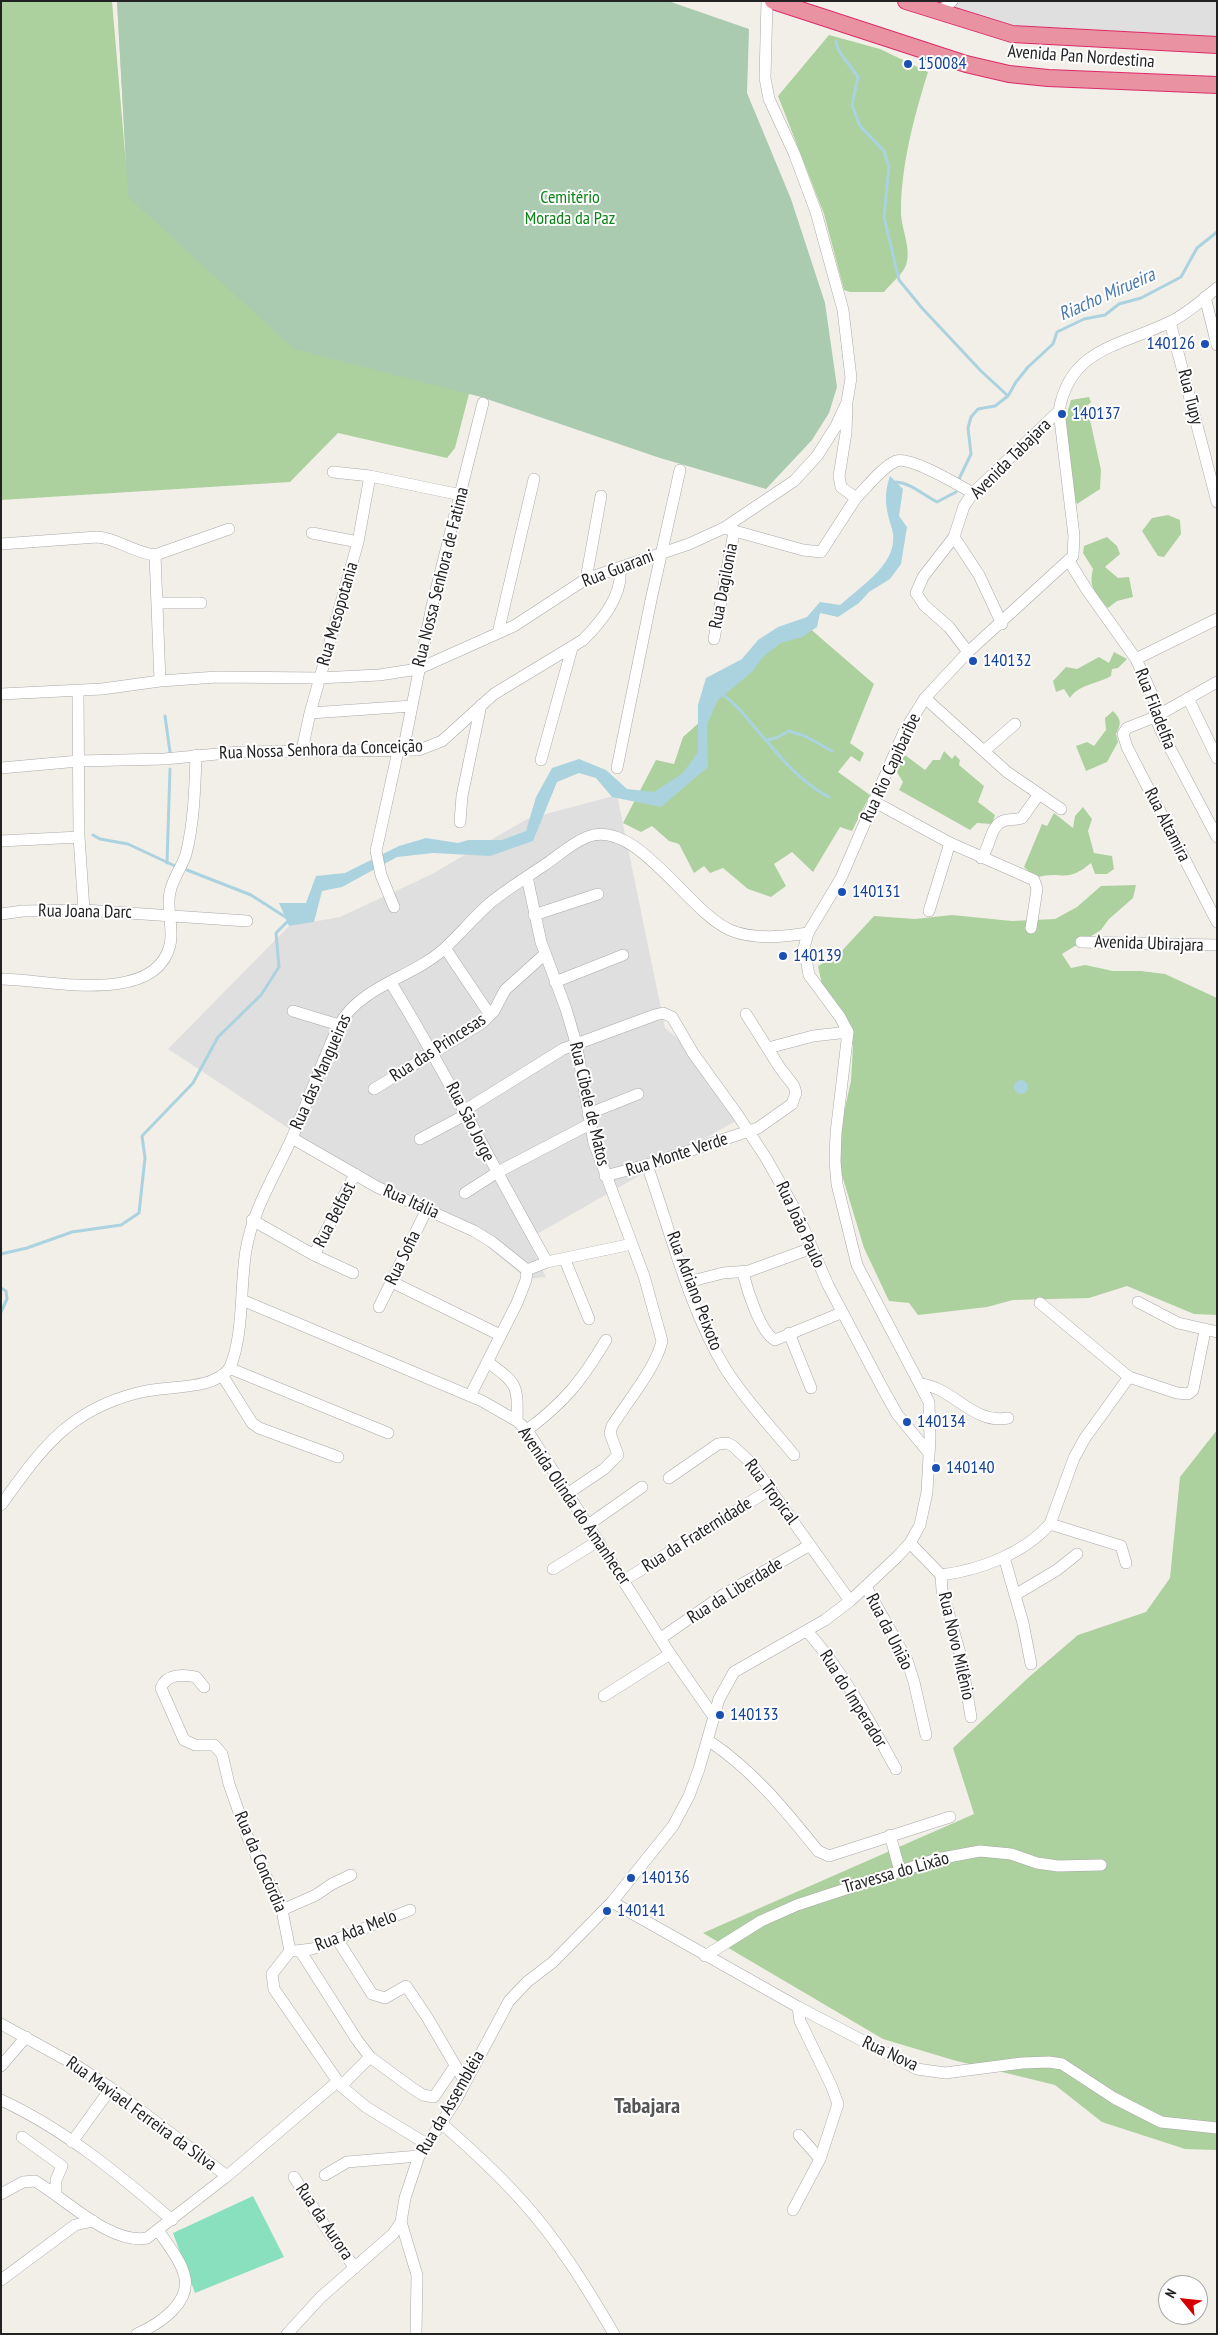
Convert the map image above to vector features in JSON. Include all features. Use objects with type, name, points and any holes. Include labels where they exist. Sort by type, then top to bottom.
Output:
[{"type":"highway","name":"Avenida Pan Nordestina","points":[[773,1],[966,64],[1009,74],[1048,78],[1217,85]]},
{"type":"highway","name":"Avenida Pan Nordestina","points":[[906,1],[939,13],[1012,34],[1217,45]]},
{"type":"street","points":[[767,1],[765,70],[769,99],[794,153],[816,212],[840,296],[851,363],[846,433],[839,476],[841,487],[856,498]]},
{"type":"street","points":[[939,13],[952,1]]},
{"type":"street","name":"Avenida Tabajara","points":[[968,652],[949,627],[924,605],[916,592],[918,585],[954,537],[964,506],[973,493],[1059,411],[1062,395],[1070,378],[1083,362],[1102,351],[1170,322],[1217,288]]},
{"type":"street","points":[[1205,297],[1217,345]]},
{"type":"street","name":"Rua Tupy","points":[[1170,322],[1217,502]]},
{"type":"street","name":"Rua Guarani","points":[[1,694],[78,691],[160,681],[218,677],[320,678],[379,675],[418,669],[529,618],[586,579],[620,569],[662,552],[729,530],[794,481],[817,456],[836,426],[847,402]]},
{"type":"street","name":"Rua Nossa Senhora de Fatima","points":[[394,908],[381,875],[376,851],[483,403]]},
{"type":"street","points":[[1059,411],[1075,550],[1069,561]]},
{"type":"street","points":[[729,530],[803,550],[822,552],[856,498],[887,467],[896,461],[903,460],[922,466],[973,493]]},
{"type":"street","points":[[618,768],[680,470]]},
{"type":"street","points":[[333,472],[370,476],[461,495]]},
{"type":"street","name":"Rua Mesopotania","points":[[302,750],[310,712],[358,542],[370,476]]},
{"type":"street","points":[[498,633],[534,478]]},
{"type":"street","points":[[586,579],[601,496]]},
{"type":"street","points":[[1,544],[97,536],[139,552],[155,555],[228,529]]},
{"type":"street","name":"Rua Dagilonia","points":[[714,639],[729,530]]},
{"type":"street","points":[[312,533],[358,542]]},
{"type":"street","points":[[954,537],[979,575],[1002,624]]},
{"type":"street","points":[[155,555],[160,681]]},
{"type":"street","name":"Rua Rio Capibaribe","points":[[808,933],[844,872],[904,732],[925,698],[968,652],[1002,624],[1069,561]]},
{"type":"street","name":"Rua Filadelfia","points":[[1069,561],[1087,590],[1136,659],[1154,699],[1155,717],[1175,760],[1217,837]]},
{"type":"street","name":"Rua Nossa Senhora da Conceição","points":[[1,768],[79,761],[164,760],[196,755],[302,750],[419,750],[442,741],[481,705],[512,682],[572,648],[595,628],[620,585],[620,569]]},
{"type":"street","points":[[158,603],[201,603]]},
{"type":"street","points":[[1136,659],[1217,618]]},
{"type":"street","points":[[541,760],[572,648]]},
{"type":"street","points":[[1155,717],[1217,682]]},
{"type":"street","points":[[78,691],[79,837],[84,910]]},
{"type":"street","points":[[925,698],[1007,772],[1061,808]]},
{"type":"street","points":[[1188,698],[1217,758]]},
{"type":"street","points":[[460,822],[462,796],[481,705]]},
{"type":"street","points":[[310,712],[412,706]]},
{"type":"street","name":"Rua Altamira","points":[[1155,717],[1127,728],[1123,736],[1217,922]]},
{"type":"street","points":[[984,751],[1015,724]]},
{"type":"street","points":[[1,979],[23,979],[54,984],[97,987],[131,981],[156,970],[170,947],[170,892],[186,855],[188,845],[196,780],[196,755]]},
{"type":"street","points":[[981,858],[989,848],[997,825],[1005,820],[1022,818],[1039,794]]},
{"type":"street","points":[[873,801],[950,843],[981,858],[1030,877],[1037,884],[1031,928]]},
{"type":"street","name":"Rua das Mangueiras","points":[[226,1371],[242,1300],[244,1262],[252,1220],[292,1138],[339,1025],[348,1010],[359,1000],[432,959],[491,903],[588,837],[610,835],[622,838],[641,850],[689,900],[731,930],[776,937],[808,933]]},
{"type":"street","points":[[1,841],[79,837]]},
{"type":"street","points":[[929,911],[950,843]]},
{"type":"street","name":"Rua Cibele de Matos","points":[[527,877],[534,915],[545,954],[576,1043],[589,1119],[605,1176],[654,1306],[662,1341],[660,1351],[610,1433],[618,1455],[604,1469],[567,1494]]},
{"type":"street","points":[[534,915],[598,894]]},
{"type":"street","name":"Rua Joana Darc","points":[[1,914],[23,911],[84,910],[247,921]]},
{"type":"street","points":[[746,1014],[768,1048],[813,1036],[848,1032],[840,1017],[809,975],[804,948],[808,933]]},
{"type":"street","name":"Avenida Ubirajara","points":[[1081,942],[1217,945]]},
{"type":"street","points":[[445,948],[490,1015]]},
{"type":"street","name":"Rua das Princesas","points":[[374,1089],[482,1024],[512,984],[545,954]]},
{"type":"street","points":[[555,982],[623,955]]},
{"type":"street","name":"Rua São Jorge","points":[[391,983],[433,1052],[466,1112],[496,1173],[547,1262]]},
{"type":"street","points":[[293,1011],[339,1025]]},
{"type":"street","name":"Rua João Paulo","points":[[576,1043],[663,1013],[672,1017],[693,1053],[781,1183],[842,1313],[897,1414],[929,1453]]},
{"type":"street","name":"Rua da Assembléia","points":[[287,2334],[321,2297],[384,2245],[401,2222],[406,2198],[425,2143],[441,2123],[514,1994],[553,1962],[612,1902],[673,1826],[689,1796],[709,1741],[719,1699],[734,1672],[807,1631],[850,1601],[910,1543],[920,1525],[924,1509],[929,1453],[928,1402],[879,1311],[857,1265],[837,1184],[835,1161],[836,1133],[848,1032]]},
{"type":"street","points":[[420,1139],[466,1112],[562,1049],[576,1043]]},
{"type":"street","name":"Rua Monte Verde","points":[[605,1176],[648,1166],[748,1132],[771,1121],[796,1099],[794,1086],[768,1048]]},
{"type":"street","points":[[465,1193],[589,1119],[638,1094]]},
{"type":"street","name":"Rua Itália","points":[[292,1138],[355,1174],[492,1242],[527,1270]]},
{"type":"street","name":"Rua Adriano Peixoto","points":[[648,1166],[704,1324],[725,1368],[751,1404],[794,1455]]},
{"type":"street","name":"Rua Belfast","points":[[314,1255],[355,1174]]},
{"type":"street","name":"Rua Sofia","points":[[379,1307],[427,1210]]},
{"type":"street","name":"Rua Belfast","points":[[252,1220],[314,1255],[353,1273]]},
{"type":"street","points":[[470,1396],[520,1296],[527,1270],[547,1262],[564,1260],[632,1244]]},
{"type":"street","points":[[688,1282],[724,1274],[743,1273],[812,1248]]},
{"type":"street","points":[[564,1260],[589,1319]]},
{"type":"street","points":[[743,1273],[750,1298],[772,1339],[779,1340],[790,1333],[842,1313]]},
{"type":"street","points":[[392,1282],[500,1335]]},
{"type":"street","name":"Avenida Olinda do Amanhecer","points":[[242,1300],[470,1396],[517,1421],[527,1430],[670,1654],[714,1717]]},
{"type":"street","points":[[1040,1303],[1129,1377],[1177,1393],[1191,1393],[1196,1384],[1211,1331],[1178,1323],[1138,1302]]},
{"type":"street","points":[[790,1333],[811,1388]]},
{"type":"street","points":[[527,1430],[554,1410],[569,1395],[590,1368],[606,1340]]},
{"type":"street","points":[[488,1362],[512,1380],[516,1390],[517,1421]]},
{"type":"street","points":[[226,1371],[388,1433]]},
{"type":"street","points":[[226,1371],[252,1423],[259,1428],[338,1457]]},
{"type":"street","points":[[1,1504],[48,1442],[60,1431],[102,1405],[152,1390],[194,1386],[214,1380],[226,1371]]},
{"type":"street","name":"Rua Novo Milênio","points":[[941,1575],[965,1572],[1004,1557],[1035,1538],[1050,1524],[1074,1458],[1085,1438],[1129,1377]]},
{"type":"street","points":[[920,1384],[938,1387],[987,1419],[1008,1418]]},
{"type":"street","name":"Rua Tropical","points":[[669,1478],[711,1448],[727,1443],[740,1451],[771,1489],[850,1601]]},
{"type":"street","points":[[588,1525],[642,1487]]},
{"type":"street","name":"Rua da Fraternidade","points":[[623,1581],[771,1489]]},
{"type":"street","points":[[1050,1524],[1122,1546],[1126,1563]]},
{"type":"street","points":[[553,1569],[598,1541]]},
{"type":"street","name":"Rua Novo Milênio","points":[[910,1543],[941,1575],[942,1590],[961,1657],[971,1717]]},
{"type":"street","name":"Rua da Liberdade","points":[[661,1638],[723,1595],[810,1545]]},
{"type":"street","points":[[1015,1595],[1058,1570],[1077,1554]]},
{"type":"street","points":[[1004,1557],[1032,1664]]},
{"type":"street","name":"Rua da União","points":[[866,1587],[907,1660],[926,1735]]},
{"type":"street","name":"Rua do Imperador","points":[[807,1631],[832,1659],[861,1704],[896,1769]]},
{"type":"street","points":[[604,1696],[670,1654]]},
{"type":"street","name":"Rua da Concórdia","points":[[204,1687],[196,1677],[178,1675],[166,1680],[161,1688],[184,1740],[195,1745],[214,1745],[222,1754],[229,1784],[248,1838],[282,1910],[296,1951]]},
{"type":"street","points":[[709,1741],[738,1762],[769,1792],[818,1851],[829,1856],[950,1816]]},
{"type":"street","points":[[890,1835],[900,1871]]},
{"type":"street","name":"Travessa do Lixão","points":[[705,1956],[761,1921],[798,1904],[937,1859],[980,1851],[1011,1854],[1046,1865],[1101,1865]]},
{"type":"street","points":[[282,1910],[316,1895],[332,1884],[351,1875]]},
{"type":"street","name":"Rua Nova","points":[[612,1902],[798,2008],[917,2069],[945,2072],[1022,2063],[1049,2062],[1062,2064],[1114,2098],[1161,2122],[1217,2128]]},
{"type":"street","name":"Rua Ada Melo","points":[[296,1951],[337,1940],[410,1910]]},
{"type":"street","points":[[337,1940],[372,1994],[385,1998],[406,1986],[427,2017],[465,2082]]},
{"type":"street","points":[[425,2143],[381,2117],[339,2084],[274,1989],[272,1974],[296,1951],[370,2057],[412,2088],[429,2097],[434,2098],[438,2094],[455,2066]]},
{"type":"street","points":[[793,2210],[820,2159],[838,2104],[831,2085],[800,2021],[798,2008]]},
{"type":"street","name":"Rua Maviael Ferreira da Silva","points":[[1,2024],[26,2036],[111,2088],[227,2176]]},
{"type":"street","points":[[1,2066],[26,2036]]},
{"type":"street","points":[[1,2194],[28,2180],[56,2194],[93,2221],[116,2234],[138,2240],[147,2238],[227,2176],[370,2057]]},
{"type":"street","points":[[72,2142],[111,2088]]},
{"type":"street","points":[[1,2100],[72,2142],[131,2186],[172,2220]]},
{"type":"street","points":[[441,2123],[480,2158],[524,2203],[562,2251],[614,2334]]},
{"type":"street","points":[[799,2135],[820,2159]]},
{"type":"street","points":[[22,2137],[62,2166],[56,2180],[56,2194]]},
{"type":"street","points":[[325,2175],[346,2162],[419,2156]]},
{"type":"street","name":"Rua da Aurora","points":[[294,2177],[328,2232],[355,2268]]},
{"type":"street","points":[[1,2280],[75,2224],[93,2221]]},
{"type":"street","points":[[401,2222],[417,2275],[416,2334]]},
{"type":"street","points":[[138,2334],[152,2327],[174,2309],[181,2298],[185,2286],[184,2274],[158,2230]]},
{"type":"shaded area","points":[[921,1],[1217,1],[1217,36],[990,24]]},
{"type":"shaded area","points":[[617,795],[665,1028],[703,1059],[741,1118],[528,1239],[546,1277],[527,1279],[475,1236],[367,1180],[168,1049],[289,926],[340,917],[430,875],[527,819]]},
{"type":"green space","points":[[1,1],[112,1],[126,165],[117,1],[471,386],[455,448],[447,458],[338,433],[290,482],[1,500]]},
{"type":"green space","name":"Cemitério Morada da Paz","points":[[117,1],[668,1],[749,29],[747,93],[791,199],[825,303],[837,387],[829,413],[812,440],[766,489],[660,458],[481,397],[294,349],[128,197]]},
{"type":"green space","points":[[829,35],[880,49],[928,72],[913,124],[903,177],[901,212],[908,259],[902,272],[884,292],[850,292],[844,290],[824,214],[778,96]]},
{"type":"green space","points":[[1089,397],[1091,402],[1087,406],[1101,470],[1100,489],[1077,504],[1073,496],[1064,423],[1071,400]]},
{"type":"green space","points":[[1168,515],[1180,520],[1181,534],[1164,557],[1158,556],[1142,531],[1152,518]]},
{"type":"green space","points":[[1107,537],[1117,546],[1120,554],[1105,567],[1118,578],[1129,577],[1133,597],[1117,601],[1108,608],[1094,591],[1092,586],[1093,569],[1083,553],[1084,546]]},
{"type":"green space","points":[[800,620],[874,684],[850,743],[864,753],[860,762],[851,756],[838,772],[870,795],[852,831],[840,827],[813,872],[792,852],[774,864],[786,886],[771,897],[748,889],[723,868],[710,873],[704,866],[694,873],[679,844],[669,841],[652,826],[641,832],[623,823],[656,760],[674,764],[683,737],[710,713],[711,699]]},
{"type":"green space","points":[[1114,652],[1127,659],[1118,668],[1112,669],[1111,676],[1078,690],[1070,698],[1064,689],[1056,692],[1053,681],[1066,667],[1077,669],[1099,657],[1109,663]]},
{"type":"green space","points":[[1113,711],[1120,722],[1116,734],[1118,742],[1107,762],[1086,771],[1076,746],[1087,742],[1094,746],[1106,730],[1105,718]]},
{"type":"green space","points":[[944,751],[952,759],[955,755],[960,760],[959,765],[984,786],[978,802],[995,815],[992,824],[977,823],[970,830],[899,790],[903,782],[895,769],[905,755],[925,770],[933,760],[940,760]]},
{"type":"green space","points":[[1083,807],[1092,819],[1088,831],[1094,853],[1112,856],[1114,869],[1107,874],[1095,874],[1091,863],[1082,870],[1069,875],[1051,875],[1036,878],[1024,867],[1042,824],[1047,826],[1054,813],[1073,828],[1075,816]]},
{"type":"green space","points":[[1136,885],[1133,898],[1109,919],[1101,930],[1062,954],[1071,968],[1085,965],[1113,971],[1141,971],[1165,974],[1217,998],[1217,1315],[1194,1314],[1127,1286],[1089,1298],[1013,1300],[987,1307],[918,1315],[909,1303],[889,1301],[864,1248],[835,1152],[851,1081],[853,1045],[827,1008],[818,966],[839,954],[874,916],[915,919],[952,915],[1012,921],[1055,919],[1077,907],[1101,886]]},
{"type":"green space","points":[[1217,1430],[1217,2150],[1185,2149],[1102,2122],[1055,2085],[953,2060],[883,2039],[703,1933],[974,1814],[953,1748],[1029,1677],[1078,1635],[1146,1612],[1170,1578],[1180,1477]]},
{"type":"green space","points":[[253,2196],[284,2257],[195,2293],[173,2233]]},
{"type":"water","points":[[890,476],[903,489],[899,516],[907,527],[901,564],[890,579],[869,592],[859,603],[838,617],[820,613],[817,627],[802,637],[781,643],[763,657],[752,672],[718,700],[707,724],[708,767],[661,807],[612,797],[596,778],[579,773],[557,782],[533,841],[490,856],[433,853],[397,857],[342,887],[322,891],[314,922],[289,926],[279,903],[306,903],[316,876],[345,873],[399,846],[426,838],[458,843],[468,840],[502,840],[526,831],[536,797],[552,768],[579,759],[606,770],[627,789],[654,792],[683,773],[698,752],[698,705],[706,678],[742,659],[758,640],[778,627],[807,617],[820,602],[840,605],[868,581],[885,563],[891,552],[893,541],[886,503]]},
{"type":"water","points":[[1018,1080],[1024,1080],[1028,1087],[1024,1094],[1018,1094],[1014,1090],[1014,1084]]},
{"type":"waterway","points":[[836,41],[841,55],[858,77],[852,105],[860,126],[884,151],[889,167],[884,217],[899,280],[922,308],[981,371],[1008,396]]},
{"type":"waterway","name":"Riacho Mirueira","points":[[958,481],[971,454],[968,428],[971,417],[978,409],[995,406],[1008,396],[1028,367],[1053,344],[1057,332],[1084,319],[1105,315],[1119,304],[1141,298],[1181,277],[1197,248],[1217,232]]},
{"type":"waterway","name":"Riacho Mirueira","points":[[895,485],[896,482],[907,485],[937,502],[956,492]]},
{"type":"waterway","points":[[720,693],[737,706],[777,754],[796,773],[829,797]]},
{"type":"waterway","points":[[165,716],[170,752]]},
{"type":"waterway","points":[[767,740],[776,738],[789,731],[805,736],[832,751]]},
{"type":"waterway","points":[[167,863],[170,769]]},
{"type":"waterway","points":[[93,835],[100,839],[128,844],[175,866]]},
{"type":"waterway","points":[[187,870],[251,895],[287,918]]},
{"type":"waterway","name":"Riacho Mirueira","points":[[1,1254],[27,1248],[72,1232],[121,1225],[139,1213],[145,1158],[142,1136],[193,1083],[218,1037],[261,995],[279,967],[276,933],[289,920]]},
{"type":"waterway","name":"Riacho Mirueira","points":[[1,1288],[6,1291],[7,1299],[1,1312]]},
{"type":"place","name":"150084","points":[[908,64]]},
{"type":"place","name":"140126","points":[[1205,344]]},
{"type":"place","name":"140137","points":[[1062,414]]},
{"type":"place","name":"140132","points":[[973,661]]},
{"type":"place","name":"140131","points":[[842,892]]},
{"type":"place","name":"140139","points":[[783,956]]},
{"type":"place","name":"140134","points":[[907,1422]]},
{"type":"place","name":"140140","points":[[936,1468]]},
{"type":"place","name":"140133","points":[[720,1715]]},
{"type":"place","name":"140136","points":[[631,1878]]},
{"type":"place","name":"140141","points":[[607,1911]]},
{"type":"district","name":"Tabajara","points":[[647,2107]]}]
